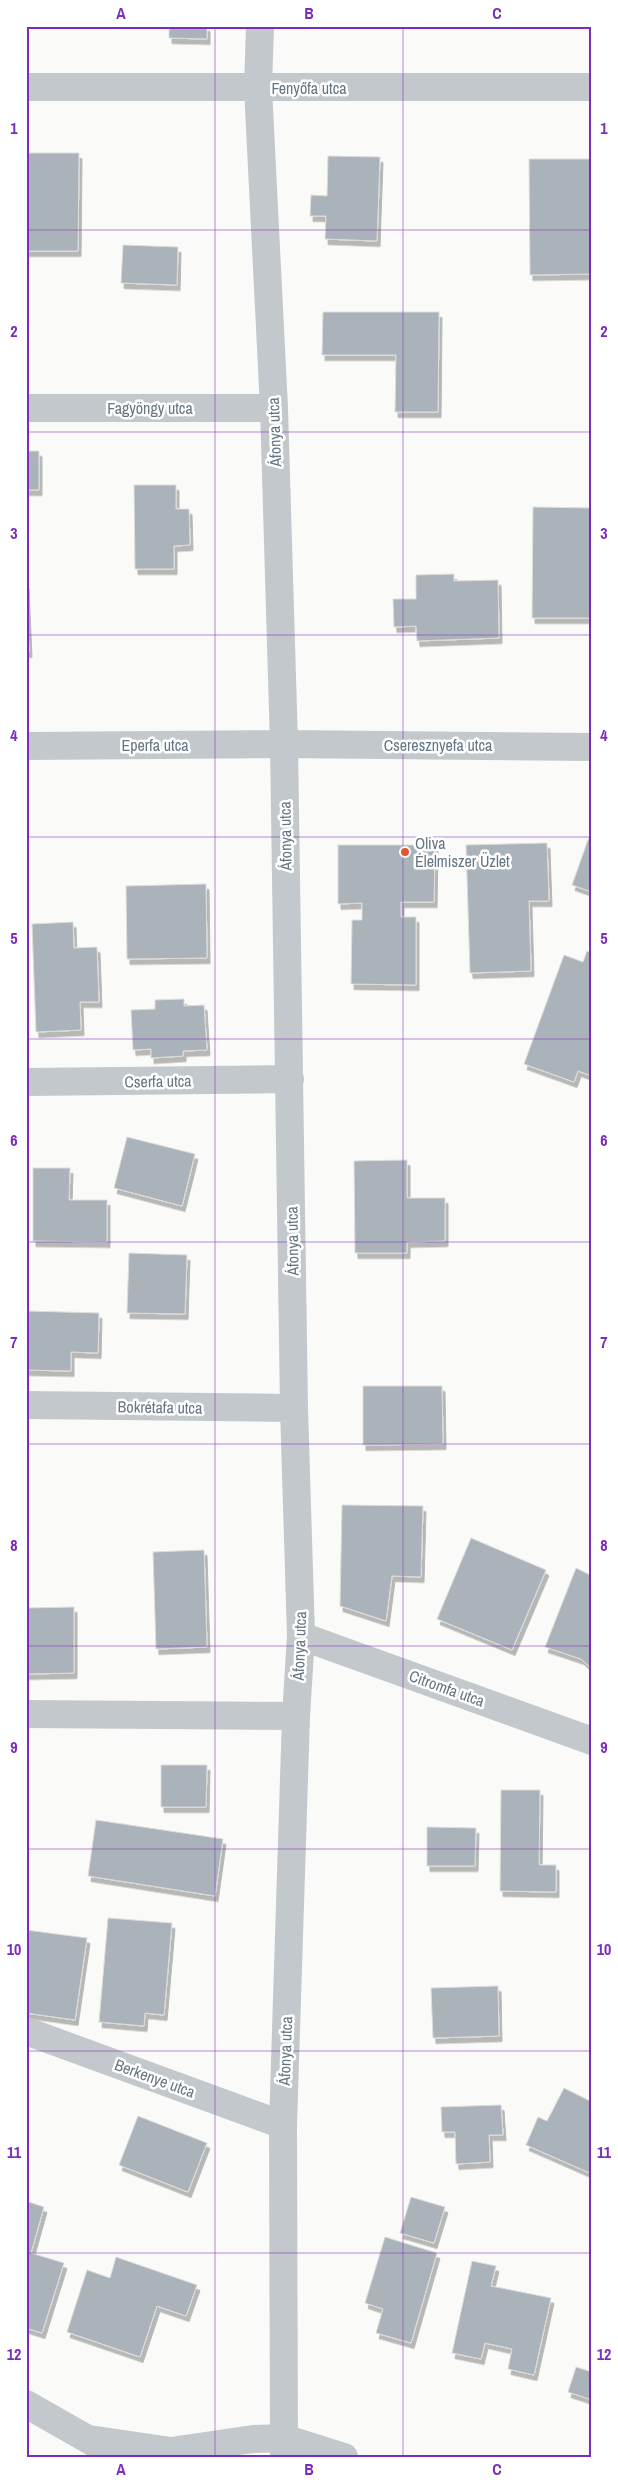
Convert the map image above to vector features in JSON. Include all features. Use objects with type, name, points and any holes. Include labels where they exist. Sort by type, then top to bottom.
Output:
[{"type":"street","name":"Áfonya utca","points":[[260,26],[258,88],[274,408],[284,744],[294,1408],[301,1636],[296,1716],[283,2124],[284,2448]]},
{"type":"street","name":"Fenyőfa utca","points":[[26,86],[258,88],[592,86]]},
{"type":"street","name":"Fagyöngy utca","points":[[26,408],[274,408]]},
{"type":"street","name":"Eperfa utca","points":[[26,746],[284,744]]},
{"type":"street","name":"Cseresznyefa utca","points":[[284,744],[592,747]]},
{"type":"street","name":"Cserfa utca","points":[[26,1082],[290,1079]]},
{"type":"street","name":"Bokrétafa utca","points":[[26,1405],[294,1408]]},
{"type":"street","name":"Citromfa utca","points":[[301,1636],[592,1741]]},
{"type":"street","points":[[26,1714],[296,1716]]},
{"type":"street","name":"Berkenye utca","points":[[26,2031],[283,2124]]},
{"type":"street","points":[[26,2404],[90,2439],[118,2457]]},
{"type":"street","points":[[90,2439],[171,2451],[253,2439],[284,2448],[344,2457]]},
{"type":"building","points":[[169,26],[207,26],[207,39],[169,38]]},
{"type":"building","points":[[26,153],[79,153],[78,251],[26,251]]},
{"type":"building","points":[[328,156],[380,157],[377,241],[325,239],[326,216],[310,216],[311,195],[327,196]]},
{"type":"building","points":[[529,159],[592,159],[592,274],[530,275]]},
{"type":"building","points":[[123,245],[178,247],[177,285],[121,283]]},
{"type":"building","points":[[323,312],[439,312],[438,412],[395,412],[396,355],[322,355]]},
{"type":"building","points":[[26,451],[39,451],[39,490],[26,490]]},
{"type":"building","points":[[134,485],[176,485],[176,509],[189,509],[190,545],[174,546],[174,569],[135,569]]},
{"type":"building","points":[[533,507],[592,508],[592,618],[532,618]]},
{"type":"building","points":[[454,574],[454,581],[498,580],[499,638],[417,641],[416,626],[394,627],[393,599],[416,599],[416,575]]},
{"type":"building","points":[[26,583],[29,652],[26,652]]},
{"type":"building","points":[[589,837],[592,838],[592,892],[572,885]]},
{"type":"building","points":[[547,843],[549,901],[529,901],[531,971],[470,973],[466,845]]},
{"type":"building","points":[[338,845],[435,845],[434,902],[401,902],[401,917],[416,917],[416,985],[351,984],[352,920],[362,920],[362,903],[338,904]]},
{"type":"building","points":[[206,884],[207,958],[127,959],[126,886]]},
{"type":"building","points":[[73,922],[74,948],[97,947],[99,1002],[80,1002],[81,1030],[36,1032],[32,924]]},
{"type":"building","points":[[587,951],[592,953],[592,1076],[578,1071],[574,1082],[524,1064],[564,955],[583,962]]},
{"type":"building","points":[[184,999],[184,1006],[204,1005],[207,1050],[183,1051],[183,1056],[151,1058],[151,1049],[133,1050],[131,1010],[155,1009],[155,1000]]},
{"type":"building","points":[[127,1137],[195,1154],[182,1206],[114,1188]]},
{"type":"building","points":[[407,1160],[407,1198],[445,1198],[445,1241],[407,1242],[407,1253],[355,1253],[354,1161]]},
{"type":"building","points":[[33,1168],[70,1168],[69,1200],[107,1200],[107,1242],[33,1241]]},
{"type":"building","points":[[129,1253],[187,1255],[185,1314],[127,1313]]},
{"type":"building","points":[[26,1311],[99,1313],[98,1353],[71,1352],[71,1371],[26,1370]]},
{"type":"building","points":[[363,1386],[442,1386],[443,1444],[363,1445]]},
{"type":"building","points":[[342,1505],[423,1506],[421,1577],[392,1576],[386,1621],[340,1606]]},
{"type":"building","points":[[471,1538],[546,1570],[512,1650],[437,1619]]},
{"type":"building","points":[[204,1550],[207,1647],[156,1649],[153,1552]]},
{"type":"building","points":[[576,1568],[592,1576],[592,1669],[581,1659],[545,1647]]},
{"type":"building","points":[[74,1607],[74,1673],[26,1674],[26,1608]]},
{"type":"building","points":[[161,1765],[207,1765],[206,1807],[161,1807]]},
{"type":"building","points":[[501,1790],[540,1790],[539,1865],[556,1865],[556,1892],[500,1891]]},
{"type":"building","points":[[96,1820],[223,1839],[215,1896],[88,1876]]},
{"type":"building","points":[[427,1827],[476,1828],[475,1866],[427,1866]]},
{"type":"building","points":[[108,1918],[172,1923],[164,2015],[145,2013],[144,2026],[99,2022]]},
{"type":"building","points":[[26,1930],[87,1938],[75,2020],[26,2013]]},
{"type":"building","points":[[498,1986],[499,2036],[433,2038],[431,1988]]},
{"type":"building","points":[[564,2088],[592,2102],[592,2174],[526,2145],[538,2117],[547,2121]]},
{"type":"building","points":[[501,2105],[503,2135],[489,2135],[490,2162],[456,2164],[455,2132],[442,2132],[441,2107]]},
{"type":"building","points":[[138,2116],[207,2143],[188,2192],[119,2165]]},
{"type":"building","points":[[411,2197],[445,2207],[434,2243],[400,2233]]},
{"type":"building","points":[[26,2201],[44,2207],[31,2253],[64,2263],[42,2333],[26,2328]]},
{"type":"building","points":[[385,2237],[437,2253],[411,2343],[376,2333],[383,2309],[365,2303]]},
{"type":"building","points":[[116,2257],[197,2285],[186,2316],[157,2306],[140,2357],[67,2332],[87,2270],[110,2278]]},
{"type":"building","points":[[472,2261],[496,2266],[491,2286],[551,2298],[534,2375],[508,2369],[512,2349],[485,2343],[481,2359],[452,2353]]},
{"type":"building","points":[[576,2367],[592,2372],[592,2400],[568,2392]]},
{"type":"place","name":"Oliva Élelmiszer Üzlet","points":[[405,852]]}]
